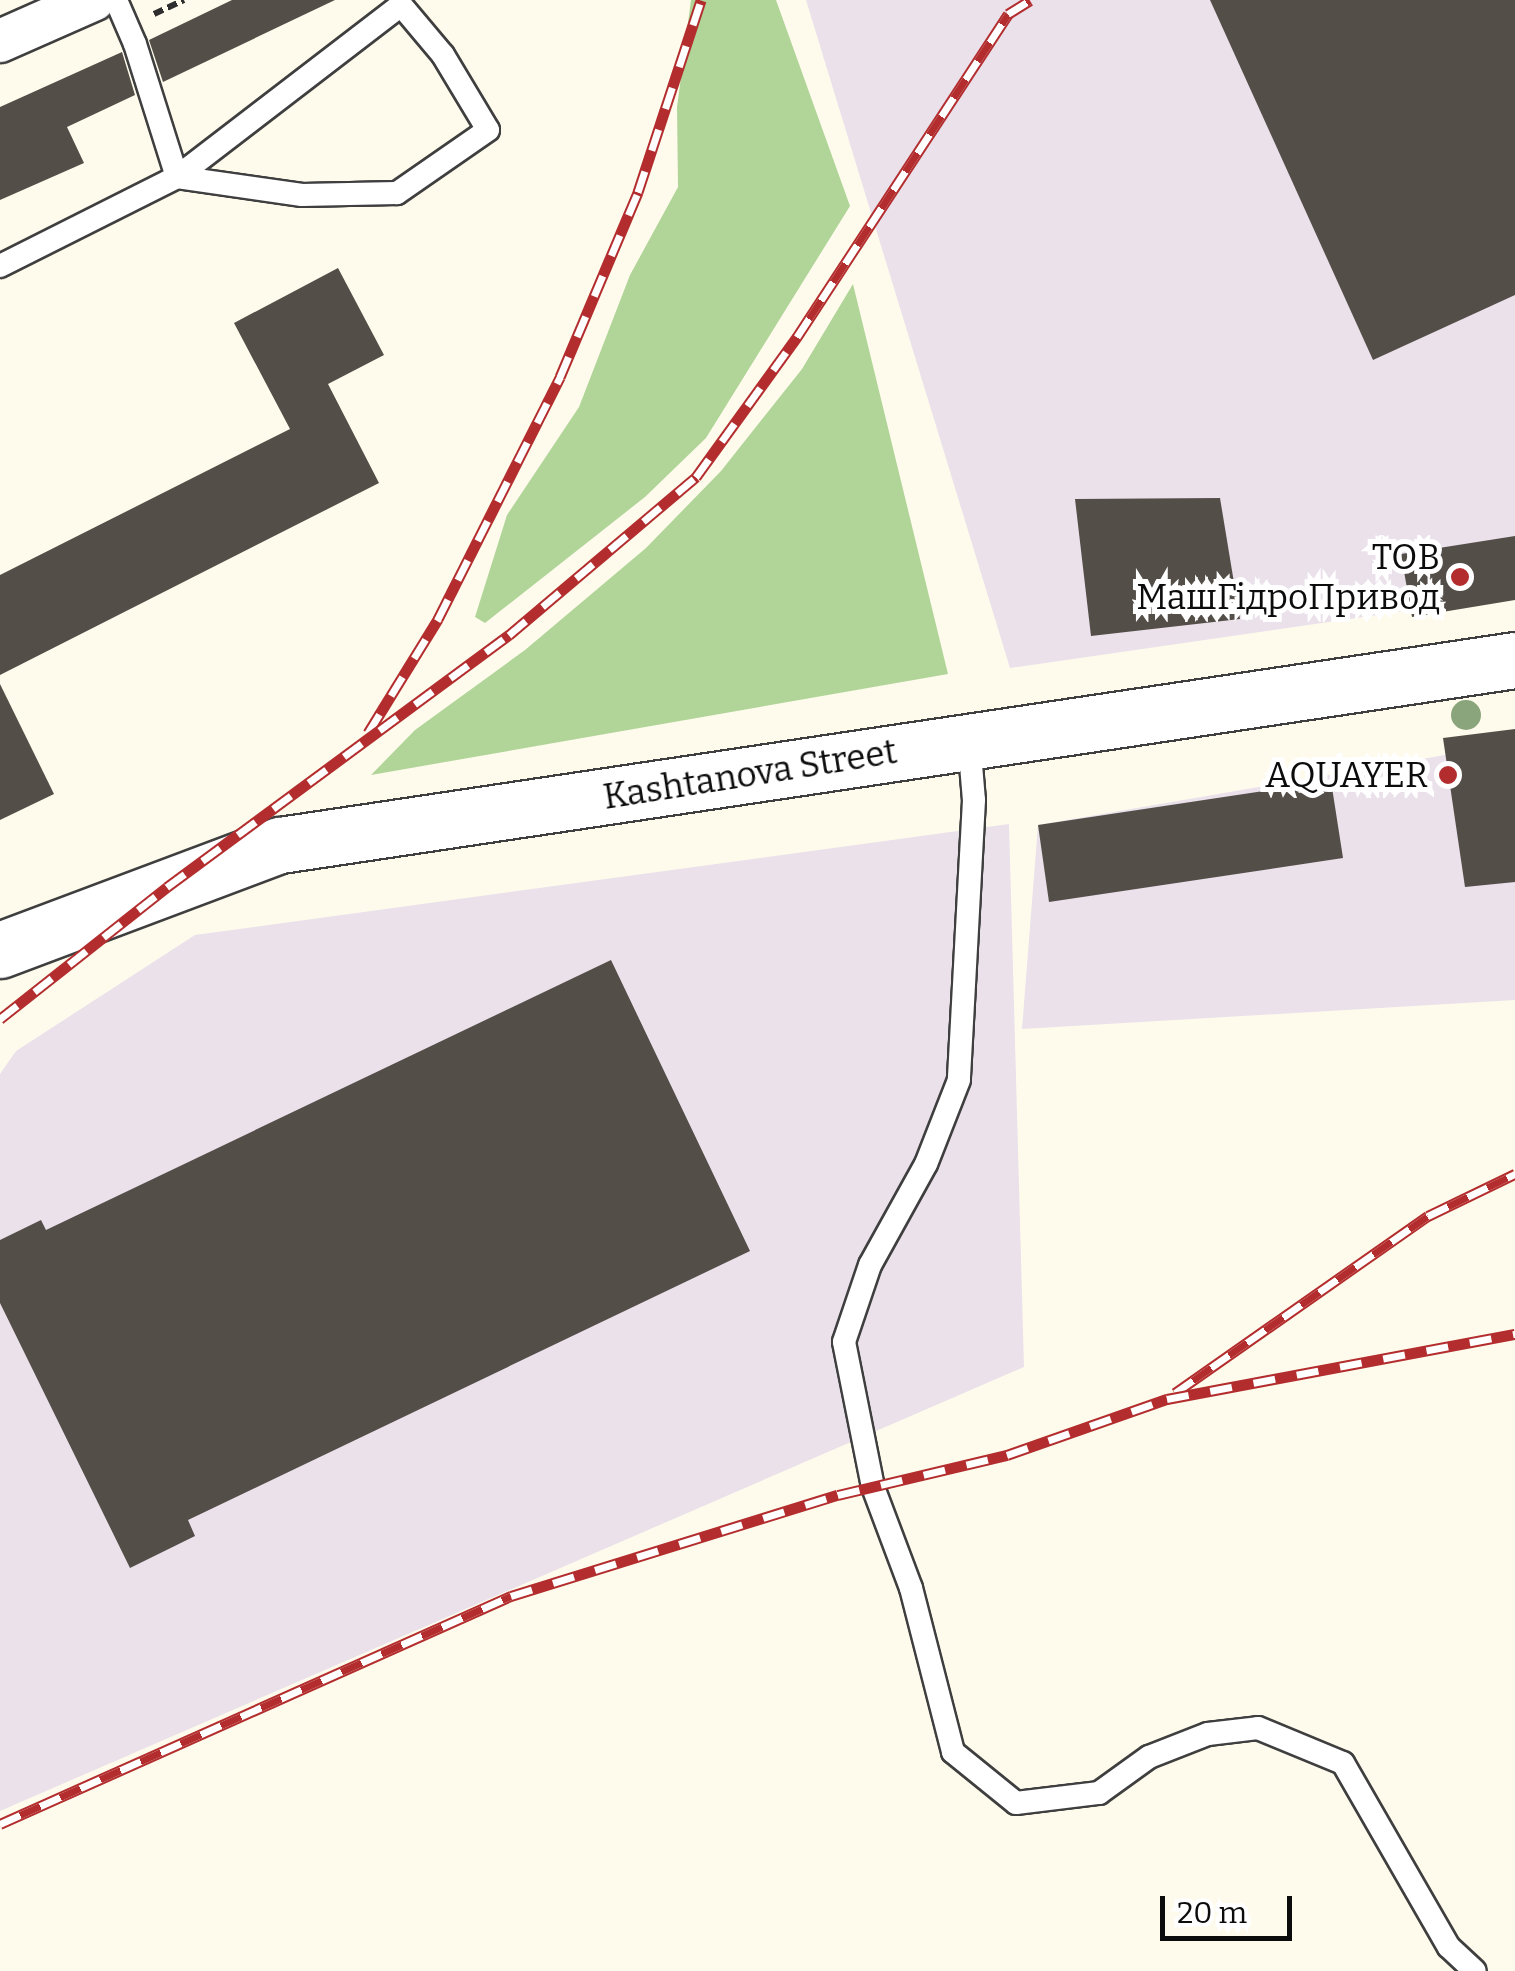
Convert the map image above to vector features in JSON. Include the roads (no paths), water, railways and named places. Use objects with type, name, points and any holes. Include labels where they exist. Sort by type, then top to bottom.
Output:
[{"type":"street","points":[[0,41],[92,0]]},
{"type":"street","name":"Kashtanova Street","points":[[0,950],[280,844],[1515,660]]},
{"type":"lane","points":[[116,0],[135,44],[177,177]]},
{"type":"lane","points":[[0,266],[177,177],[401,5],[443,56],[488,130],[397,193],[302,195],[177,177]]},
{"type":"lane","points":[[969,742],[974,800],[960,1080],[926,1164],[870,1265],[844,1342],[873,1488],[911,1588],[953,1752],[1016,1803],[1100,1793],[1150,1757],[1208,1734],[1258,1728],[1342,1763],[1452,1960],[1475,1971]]},
{"type":"railway","points":[[368,733],[438,619],[560,377],[638,192],[701,0]]},
{"type":"railway","points":[[0,1019],[167,887],[509,635],[696,477],[797,337],[1008,14],[1030,0]]},
{"type":"railway","points":[[1175,1393],[1428,1216],[1515,1174]]},
{"type":"railway","points":[[0,1824],[511,1596],[838,1495],[1007,1455],[1167,1399],[1515,1334]]},
{"type":"place","name":"ТОВ МашГідроПривод","points":[[1460,577]]},
{"type":"place","name":"AQUAYER","points":[[1448,775]]}]
